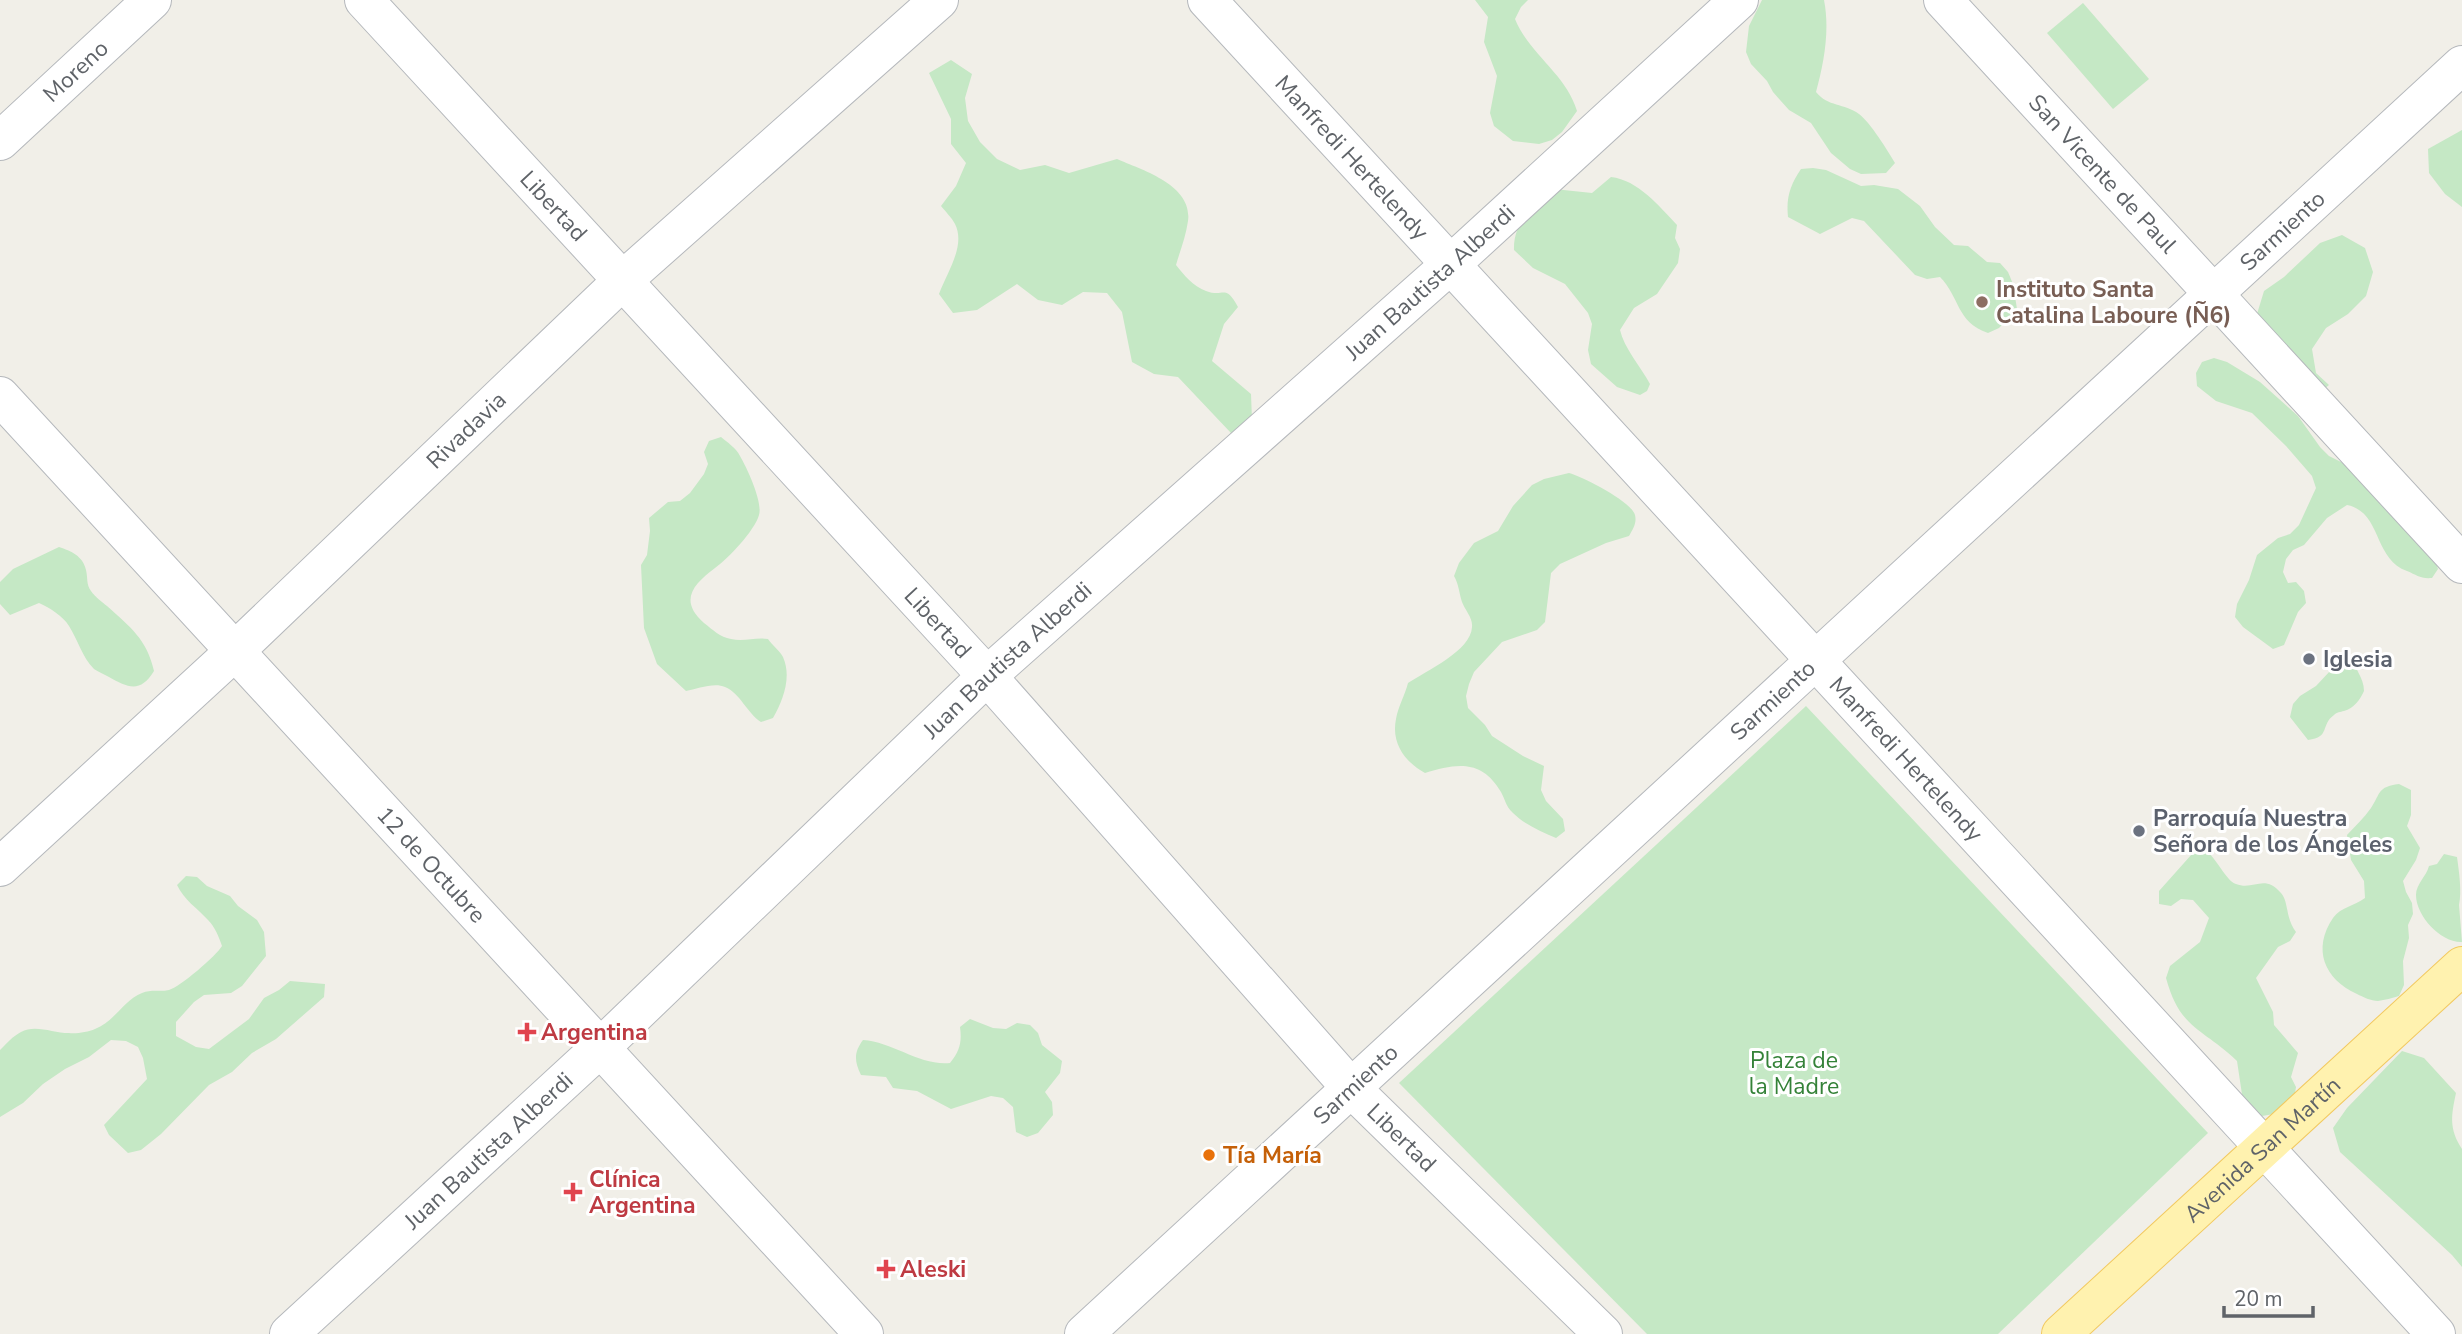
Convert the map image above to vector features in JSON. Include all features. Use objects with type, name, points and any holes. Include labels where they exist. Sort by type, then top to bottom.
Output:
[{"type":"main road","name":"Avenida San Martín","points":[[2061,1334],[2462,966]]},
{"type":"street","name":"Moreno","points":[[0,141],[152,0]]},
{"type":"street","name":"Libertad","points":[[363,0],[987,676],[1351,1088],[1603,1334]]},
{"type":"street","name":"Rivadavia","points":[[0,867],[235,651],[622,281],[939,0]]},
{"type":"street","name":"Manfredi Hertelendy","points":[[1207,0],[2436,1334]]},
{"type":"street","name":"Juan Bautista Alberdi","points":[[289,1334],[600,1048],[987,676],[1451,264],[1739,0]]},
{"type":"street","name":"San Vicente de Paul","points":[[1942,0],[2462,564]]},
{"type":"street","name":"Sarmiento","points":[[1084,1334],[2462,65]]},
{"type":"street","name":"12 de Octubre","points":[[0,396],[864,1334]]},
{"type":"green space","points":[[1475,0],[1528,0],[1515,19],[1529,43],[1565,86],[1577,111],[1562,132],[1552,140],[1539,144],[1513,141],[1494,126],[1490,113],[1497,76],[1484,42],[1488,17]]},
{"type":"green space","points":[[1762,0],[1824,0],[1825,46],[1816,92],[1826,100],[1859,114],[1868,123],[1895,163],[1886,173],[1861,174],[1850,169],[1831,153],[1811,123],[1789,110],[1751,64],[1746,52],[1749,26]]},
{"type":"green space","points":[[2083,3],[2149,79],[2113,109],[2047,33]]},
{"type":"green space","points":[[951,60],[972,74],[965,98],[968,121],[980,142],[997,159],[1020,170],[1045,165],[1069,173],[1117,159],[1164,181],[1183,198],[1188,221],[1176,265],[1197,287],[1212,293],[1227,293],[1238,307],[1224,324],[1212,361],[1251,394],[1252,420],[1231,433],[1178,377],[1154,374],[1132,362],[1122,312],[1107,293],[1083,292],[1062,305],[1038,300],[1017,284],[977,310],[953,313],[939,294],[957,250],[958,232],[954,222],[941,206],[956,186],[966,163],[951,144],[951,119],[929,73]]},
{"type":"green space","points":[[2462,130],[2462,207],[2445,194],[2429,173],[2428,149]]},
{"type":"green space","points":[[1801,169],[1826,170],[1861,186],[1898,189],[1920,206],[1935,227],[1954,245],[1968,246],[1987,262],[2000,263],[2013,284],[2017,309],[1999,328],[1988,333],[1964,316],[1940,277],[1927,279],[1915,275],[1864,221],[1852,218],[1820,234],[1788,217],[1788,198],[1794,181]]},
{"type":"green space","points":[[1611,177],[1639,188],[1677,225],[1675,238],[1680,249],[1678,263],[1657,294],[1634,308],[1620,330],[1629,351],[1650,384],[1647,391],[1640,395],[1617,387],[1591,364],[1588,350],[1592,324],[1588,313],[1565,284],[1533,268],[1514,250],[1521,222],[1532,208],[1554,189],[1592,193]]},
{"type":"green space","points":[[2342,235],[2365,248],[2373,272],[2366,296],[2348,314],[2326,328],[2312,349],[2316,373],[2329,385],[2318,394],[2257,314],[2264,291],[2284,277],[2320,243]]},
{"type":"green space","points":[[2214,358],[2227,362],[2260,382],[2298,416],[2329,456],[2351,467],[2399,524],[2411,528],[2434,557],[2438,569],[2432,578],[2424,578],[2396,565],[2388,557],[2366,517],[2358,509],[2347,505],[2327,518],[2304,545],[2293,550],[2286,559],[2283,572],[2288,583],[2296,582],[2304,591],[2306,603],[2298,612],[2284,645],[2273,649],[2243,627],[2235,617],[2237,604],[2257,555],[2299,525],[2316,488],[2312,476],[2252,413],[2216,401],[2197,386],[2196,373],[2202,362]]},
{"type":"green space","points":[[721,437],[736,450],[746,468],[757,494],[759,515],[740,544],[695,586],[691,600],[696,615],[720,635],[736,640],[768,639],[783,657],[787,673],[783,697],[773,718],[761,722],[725,687],[711,686],[686,691],[657,664],[644,628],[641,565],[647,555],[649,518],[668,502],[680,501],[690,493],[708,464],[704,452],[709,441]]},
{"type":"green space","points":[[1569,473],[1595,484],[1632,509],[1635,515],[1633,528],[1629,536],[1606,543],[1560,564],[1551,573],[1545,622],[1537,630],[1502,642],[1474,672],[1466,696],[1468,708],[1492,736],[1544,766],[1541,790],[1546,801],[1563,819],[1565,831],[1556,838],[1518,817],[1508,807],[1492,779],[1475,768],[1447,767],[1425,773],[1418,769],[1401,751],[1395,728],[1408,683],[1456,652],[1470,636],[1471,620],[1454,576],[1459,563],[1474,543],[1498,531],[1513,506],[1532,485]]},
{"type":"green space","points":[[59,547],[79,558],[93,593],[130,627],[147,650],[154,671],[144,683],[128,686],[94,669],[66,622],[47,607],[39,603],[10,615],[0,604],[0,582],[13,569]]},
{"type":"green space","points":[[2346,654],[2352,656],[2364,691],[2354,706],[2336,713],[2330,719],[2320,736],[2308,740],[2290,717],[2293,704],[2316,686]]},
{"type":"green space","name":"Plaza de la Madre","points":[[1806,706],[2208,1133],[1998,1334],[1647,1334],[1399,1083]]},
{"type":"green space","points":[[2399,784],[2411,790],[2411,815],[2407,826],[2420,848],[2403,881],[2412,903],[2413,914],[2408,925],[2409,938],[2403,961],[2404,985],[2399,996],[2375,1001],[2346,988],[2329,972],[2323,941],[2336,914],[2365,898],[2364,881],[2351,860],[2347,835],[2368,812],[2381,792],[2387,787]]},
{"type":"green space","points":[[2204,849],[2232,882],[2242,886],[2264,883],[2275,887],[2285,901],[2296,932],[2290,941],[2278,947],[2256,978],[2273,1012],[2274,1025],[2298,1053],[2291,1077],[2296,1087],[2294,1099],[2274,1114],[2262,1116],[2243,1101],[2237,1061],[2186,1018],[2178,1008],[2166,978],[2170,966],[2200,942],[2209,918],[2193,900],[2181,899],[2171,906],[2159,904],[2159,891],[2192,854]]},
{"type":"green space","points":[[2444,854],[2457,857],[2462,942],[2446,938],[2431,927],[2417,903],[2418,887],[2429,866],[2437,864]]},
{"type":"green space","points":[[186,876],[197,877],[207,886],[230,896],[238,906],[257,920],[264,932],[266,956],[242,986],[231,993],[204,995],[194,1002],[176,1022],[176,1036],[196,1047],[209,1049],[249,1019],[264,998],[290,981],[325,984],[324,997],[276,1039],[252,1053],[232,1072],[209,1085],[161,1134],[141,1150],[128,1153],[109,1135],[104,1125],[147,1079],[138,1047],[126,1041],[111,1040],[89,1057],[43,1084],[23,1103],[0,1117],[0,1050],[15,1036],[32,1029],[72,1033],[102,1026],[136,996],[174,988],[197,971],[222,946],[213,926],[187,900],[177,885]]},
{"type":"green space","points":[[970,1019],[993,1028],[1006,1029],[1017,1023],[1030,1025],[1038,1033],[1042,1045],[1062,1061],[1060,1073],[1045,1092],[1052,1102],[1053,1115],[1038,1133],[1027,1137],[1016,1132],[1013,1107],[1003,1098],[991,1096],[951,1109],[917,1091],[893,1088],[886,1077],[861,1075],[856,1057],[863,1040],[928,1061],[950,1063],[959,1046],[960,1027]]},
{"type":"green space","points":[[2402,1051],[2424,1058],[2456,1093],[2452,1122],[2462,1149],[2462,1267],[2340,1152],[2333,1128],[2347,1108]]},
{"type":"place","name":"Instituto Santa Catalina Laboure (Ñ6)","points":[[1982,302]]},
{"type":"place","name":"Iglesia","points":[[2309,659]]},
{"type":"place","name":"Parroquía Nuestra Señora de los Ángeles","points":[[2139,831]]},
{"type":"place","name":"Argentina","points":[[527,1032]]},
{"type":"place","name":"Tía María","points":[[1209,1155]]},
{"type":"place","name":"Clínica Argentina","points":[[573,1192]]},
{"type":"place","name":"Aleski","points":[[886,1269]]}]
